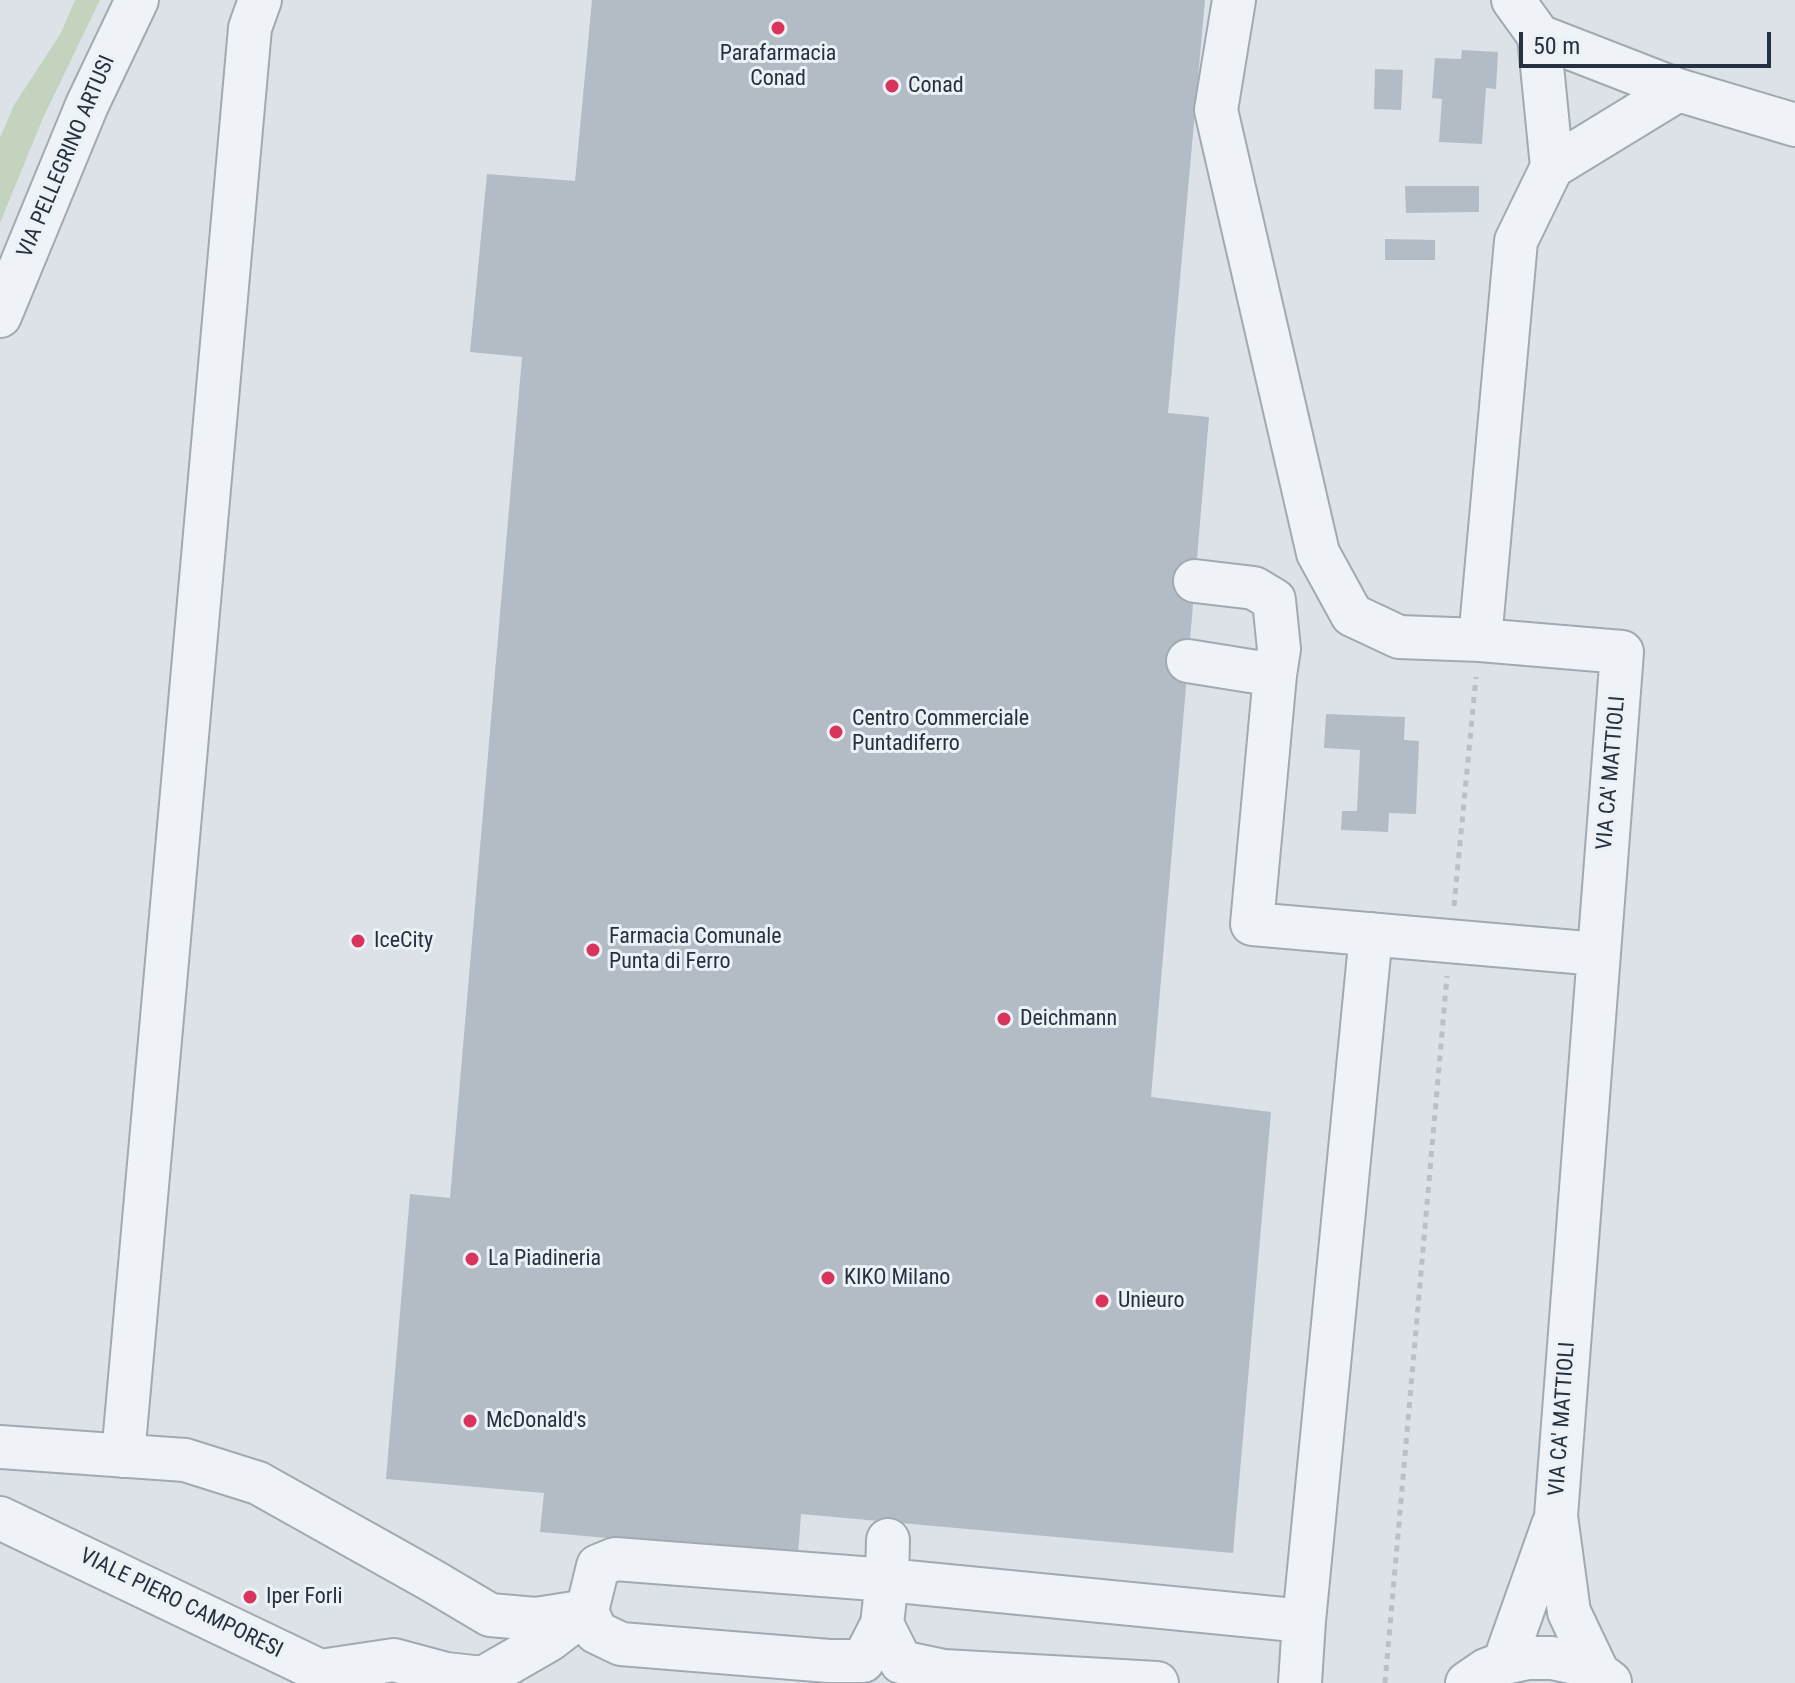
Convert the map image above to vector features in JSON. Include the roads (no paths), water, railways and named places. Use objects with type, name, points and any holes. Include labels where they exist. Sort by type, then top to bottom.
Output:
[{"type":"street","name":"VIA PELLEGRINO ARTUSI","points":[[0,316],[87,105],[137,0]]},
{"type":"street","points":[[123,1456],[250,28],[260,0]]},
{"type":"street","points":[[1234,0],[1216,110],[1318,553],[1352,615],[1399,637],[1480,640],[1516,241],[1552,167],[1539,36],[1513,0]]},
{"type":"street","points":[[1539,36],[1678,90],[1795,125]]},
{"type":"street","points":[[1552,167],[1678,90]]},
{"type":"street","points":[[1195,581],[1254,588],[1274,600],[1279,649],[1252,924],[1598,954]]},
{"type":"street","name":"VIA CA' MATTIOLI","points":[[1480,640],[1622,652],[1556,1516],[1569,1612],[1605,1678]]},
{"type":"street","points":[[1188,661],[1275,675]]},
{"type":"street","points":[[1300,1683],[1371,934]]},
{"type":"street","points":[[0,1447],[185,1460],[258,1483],[490,1615],[536,1619],[587,1611]]},
{"type":"street","name":"VIA CA' MATTIOLI","points":[[1475,1677],[1556,1516]]},
{"type":"street","name":"VIALE PIERO CAMPORESI","points":[[0,1518],[320,1671],[364,1683]]},
{"type":"street","points":[[888,1560],[882,1624],[863,1661],[621,1644],[596,1632],[587,1611],[598,1566],[615,1559],[888,1560],[1304,1621]]},
{"type":"street","points":[[320,1671],[394,1660],[446,1674],[483,1678],[549,1640],[587,1611]]},
{"type":"street","points":[[882,1624],[901,1662],[944,1671],[1157,1683]]},
{"type":"street","points":[[1475,1677],[1528,1658],[1552,1658],[1576,1663],[1605,1678]]},
{"type":"place","name":"Parafarmacia Conad","points":[[778,28]]},
{"type":"place","name":"Conad","points":[[892,86]]},
{"type":"place","name":"Centro Commerciale Puntadiferro","points":[[836,732]]},
{"type":"place","name":"IceCity","points":[[358,941]]},
{"type":"place","name":"Farmacia Comunale Punta di Ferro","points":[[593,950]]},
{"type":"place","name":"Deichmann","points":[[1004,1019]]},
{"type":"place","name":"La Piadineria","points":[[472,1259]]},
{"type":"place","name":"KIKO Milano","points":[[828,1278]]},
{"type":"place","name":"Unieuro","points":[[1102,1301]]},
{"type":"place","name":"McDonald's","points":[[470,1421]]},
{"type":"place","name":"Iper Forli","points":[[250,1597]]}]
